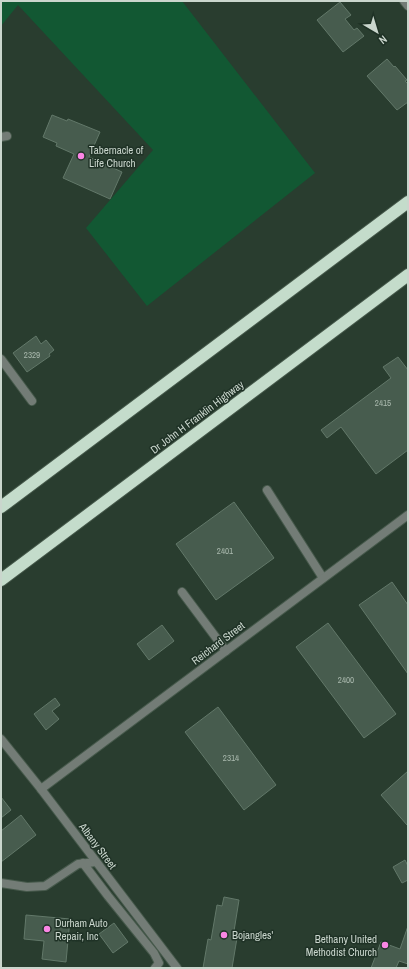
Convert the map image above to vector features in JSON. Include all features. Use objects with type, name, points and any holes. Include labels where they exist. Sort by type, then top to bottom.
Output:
[{"type":"highway","points":[[1,507],[408,202]]},
{"type":"highway","name":"Dr John H Franklin Highway","points":[[1,580],[408,275]]},
{"type":"street","points":[[404,1],[408,6]]},
{"type":"street","points":[[1,359],[32,401]]},
{"type":"street","points":[[267,490],[323,578]]},
{"type":"street","name":"Reichard Street","points":[[41,789],[408,515]]},
{"type":"street","points":[[182,592],[226,651]]},
{"type":"street","name":"Albany Street","points":[[1,739],[41,789],[177,968]]},
{"type":"street","points":[[1,883],[27,887],[45,886],[78,864],[96,862]]},
{"type":"street","points":[[83,863],[154,953],[157,966],[168,956]]},
{"type":"green space","points":[[1,1],[182,1],[315,173],[147,306],[86,228],[153,150],[18,5],[1,26]]},
{"type":"building","points":[[340,2],[351,15],[345,19],[354,30],[357,28],[364,36],[343,52],[317,20]]},
{"type":"building","points":[[387,59],[407,80],[405,81],[408,84],[408,102],[397,110],[367,76]]},
{"type":"building","name":"Tabernacle of Life Church","points":[[52,115],[67,121],[68,119],[100,132],[89,157],[122,172],[110,199],[63,178],[74,154],[56,146],[57,143],[43,137]]},
{"type":"building","points":[[36,336],[41,344],[46,340],[54,350],[49,354],[50,356],[27,372],[13,353]]},
{"type":"building","points":[[398,357],[408,370],[408,450],[376,474],[341,427],[327,438],[321,430],[391,378],[383,367]]},
{"type":"building","points":[[234,502],[274,558],[216,600],[176,544]]},
{"type":"building","points":[[392,582],[408,605],[408,674],[359,605]]},
{"type":"building","points":[[328,623],[396,714],[364,738],[296,647]]},
{"type":"building","points":[[162,625],[174,641],[149,660],[137,644]]},
{"type":"building","points":[[55,698],[60,705],[52,711],[59,719],[46,730],[34,714]]},
{"type":"building","points":[[218,707],[276,785],[244,810],[185,732]]},
{"type":"building","points":[[408,771],[408,824],[407,825],[381,795]]},
{"type":"building","points":[[1,797],[11,810],[1,818]]},
{"type":"building","points":[[21,815],[36,835],[1,862],[1,831]]},
{"type":"building","points":[[405,860],[408,866],[408,880],[402,883],[393,867]]},
{"type":"building","name":"Bojangles'","points":[[224,897],[239,900],[234,931],[238,932],[232,968],[203,968],[208,939],[211,940],[217,905],[222,906]]},
{"type":"building","name":"Durham Auto Repair, Inc","points":[[26,915],[70,919],[66,962],[42,959],[44,941],[24,939]]},
{"type":"building","points":[[114,923],[128,942],[113,953],[99,934]]},
{"type":"building","name":"Bethany United Methodist Church","points":[[408,926],[408,964],[399,961],[396,968],[371,968],[381,942],[400,949]]},
{"type":"place","name":"Tabernacle of Life Church","points":[[81,156]]},
{"type":"place","name":"Durham Auto Repair, Inc","points":[[47,929]]},
{"type":"place","name":"Bojangles'","points":[[224,935]]},
{"type":"place","name":"Bethany United Methodist Church","points":[[385,945]]}]
